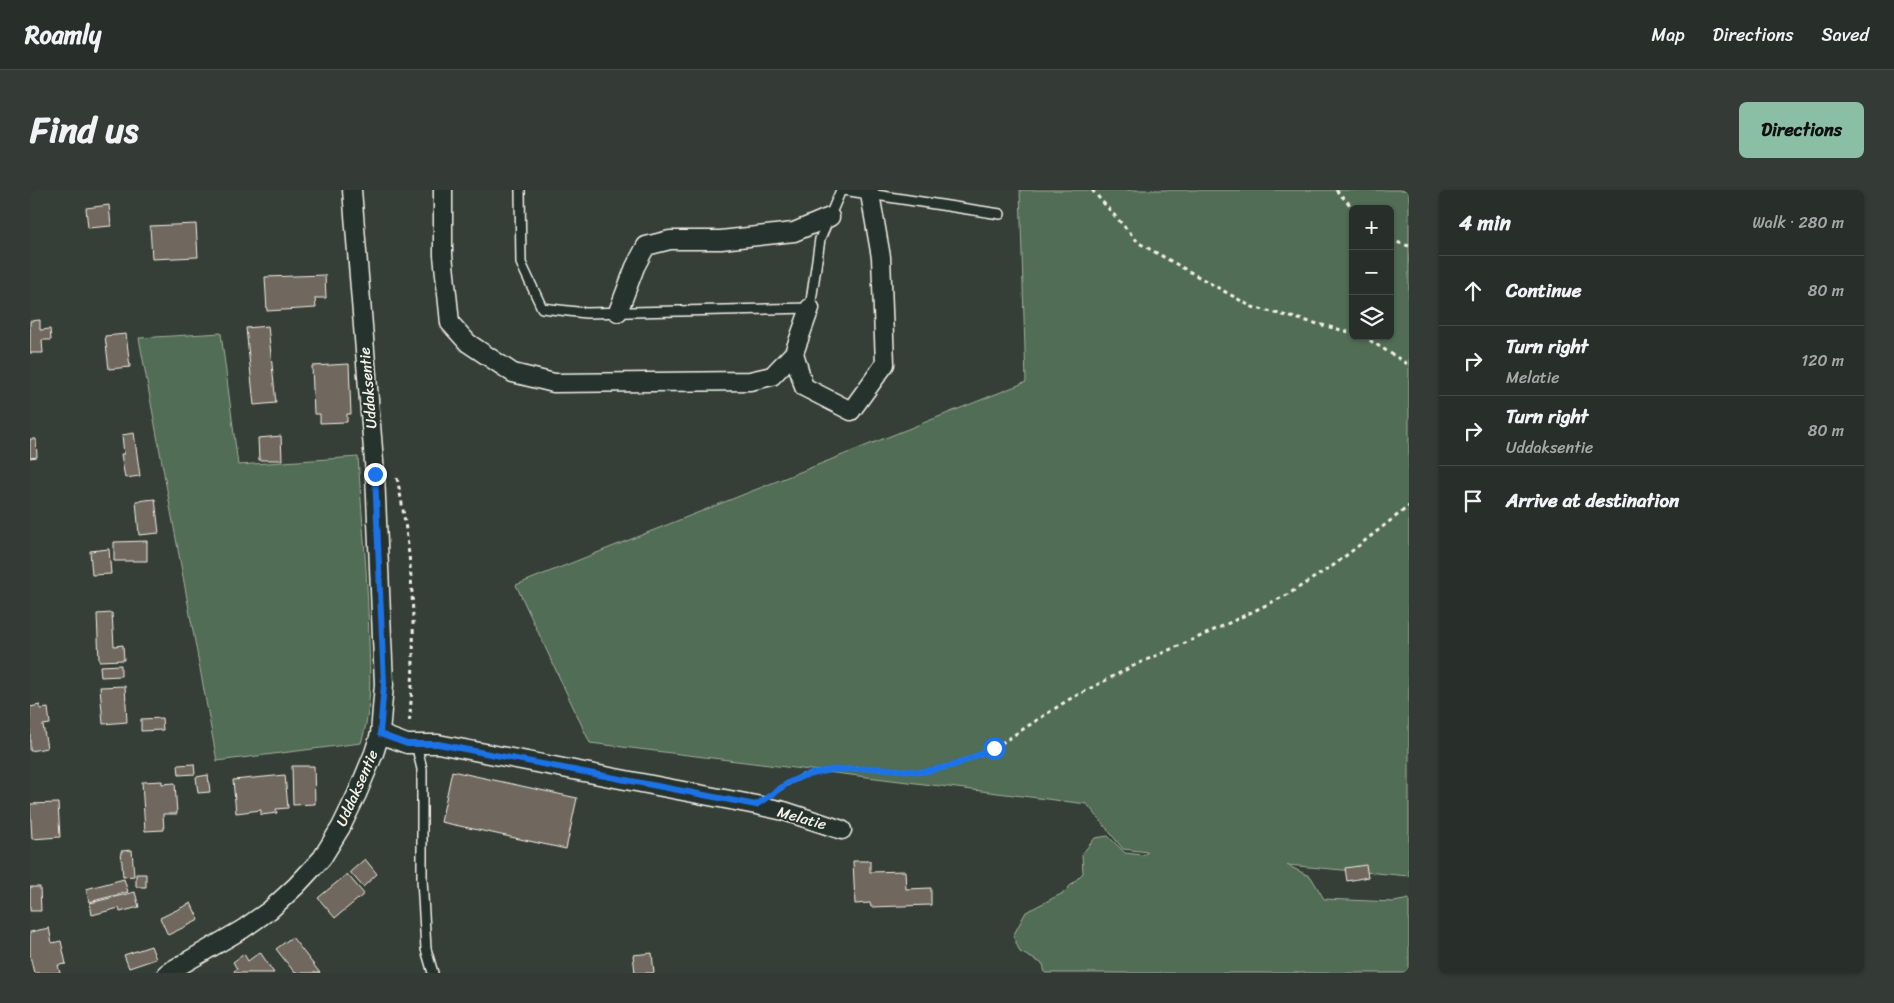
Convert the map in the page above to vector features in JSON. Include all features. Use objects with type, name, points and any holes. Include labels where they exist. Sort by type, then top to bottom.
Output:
[{"type":"street","name":"Uddaksentie","points":[[167,973],[243,929],[270,910],[322,858],[341,827],[357,794],[374,754],[380,734],[384,684],[375,484],[352,190]]},
{"type":"street","points":[[443,190],[443,255],[450,323],[468,343],[513,373],[554,384],[750,381],[772,376],[794,353],[810,308]]},
{"type":"street","points":[[794,353],[804,387],[851,411],[885,364],[881,257],[870,194]]},
{"type":"street","points":[[618,312],[635,267],[646,246],[670,240],[721,240],[794,232],[830,216]]},
{"type":"street","name":"Melatie","points":[[380,734],[407,744],[438,744],[756,805],[842,830]]},
{"type":"lane","points":[[520,190],[521,263],[542,308],[586,313],[810,308],[820,239],[842,190],[1000,214]]},
{"type":"lane","points":[[416,744],[422,769],[422,879],[426,949],[433,973]]},
{"type":"path","points":[[1092,190],[1140,243],[1252,307],[1349,332]]},
{"type":"path","points":[[1336,190],[1350,205]]},
{"type":"path","points":[[1394,241],[1409,246]]},
{"type":"path","points":[[1369,340],[1409,365]]},
{"type":"path","points":[[756,805],[788,783],[803,776],[830,770],[876,768],[923,772],[955,765],[994,748],[1068,700],[1137,664],[1208,633],[1287,595],[1334,565],[1409,506]]},
{"type":"green space","points":[[1020,190],[1409,190],[1409,876],[1287,865],[1311,877],[1324,899],[1394,902],[1409,899],[1409,973],[1045,973],[1043,964],[1020,952],[1013,936],[1026,912],[1063,893],[1083,873],[1082,854],[1095,838],[1108,836],[1125,853],[1143,855],[1148,852],[1123,849],[1087,804],[590,743],[516,585],[1026,382]]},
{"type":"green space","points":[[221,333],[238,465],[358,457],[370,667],[369,705],[361,743],[217,761],[139,338]]},
{"type":"building","points":[[109,205],[111,226],[88,228],[86,208]]},
{"type":"building","points":[[196,224],[198,257],[152,259],[150,226]]},
{"type":"building","points":[[325,275],[326,298],[315,298],[316,308],[267,311],[265,277]]},
{"type":"building","points":[[40,320],[40,330],[50,329],[51,340],[42,340],[43,353],[30,353],[30,321]]},
{"type":"building","points":[[268,326],[276,403],[254,405],[246,328]]},
{"type":"building","points":[[126,334],[130,367],[109,369],[105,336]]},
{"type":"building","points":[[349,364],[351,414],[347,414],[347,422],[320,423],[320,414],[314,414],[312,366]]},
{"type":"building","points":[[134,433],[140,476],[125,478],[121,454],[124,454],[122,435]]},
{"type":"building","points":[[281,436],[282,460],[259,460],[258,438]]},
{"type":"building","points":[[30,439],[36,439],[37,457],[30,458]]},
{"type":"building","points":[[155,499],[159,533],[139,535],[136,501]]},
{"type":"building","points":[[147,541],[147,561],[114,561],[114,542]]},
{"type":"building","points":[[109,549],[111,574],[92,575],[90,551]]},
{"type":"building","points":[[112,613],[114,646],[123,645],[124,660],[99,661],[97,614]]},
{"type":"building","points":[[121,665],[121,676],[101,677],[100,666]]},
{"type":"building","points":[[125,686],[127,722],[103,724],[100,687]]},
{"type":"building","points":[[40,705],[40,709],[48,708],[50,724],[43,725],[47,748],[30,751],[30,707]]},
{"type":"building","points":[[162,718],[163,730],[141,731],[141,719]]},
{"type":"building","points":[[194,764],[195,774],[179,775],[178,765]]},
{"type":"building","points":[[292,766],[314,766],[315,804],[293,805]]},
{"type":"building","points":[[452,771],[577,798],[566,849],[441,822]]},
{"type":"building","points":[[208,775],[210,792],[198,793],[196,777]]},
{"type":"building","points":[[285,775],[288,808],[276,809],[277,813],[261,815],[261,810],[236,813],[233,780]]},
{"type":"building","points":[[162,781],[162,784],[175,783],[177,814],[163,814],[164,830],[145,831],[142,782]]},
{"type":"building","points":[[58,803],[60,837],[32,839],[30,804]]},
{"type":"building","points":[[132,850],[134,876],[123,877],[121,851]]},
{"type":"building","points":[[365,859],[377,874],[363,887],[350,872]]},
{"type":"building","points":[[853,861],[870,861],[870,872],[905,871],[906,889],[931,888],[931,905],[871,907],[870,903],[855,904]]},
{"type":"building","points":[[1366,865],[1368,877],[1347,881],[1345,868]]},
{"type":"building","points":[[136,874],[146,874],[146,887],[136,887]]},
{"type":"building","points":[[347,874],[364,894],[335,918],[318,898]]},
{"type":"building","points":[[124,879],[128,892],[89,902],[86,889]]},
{"type":"building","points":[[30,887],[40,887],[41,911],[30,911]]},
{"type":"building","points":[[135,892],[139,907],[120,912],[119,908],[92,915],[90,903]]},
{"type":"building","points":[[191,903],[199,920],[168,935],[160,918]]},
{"type":"building","points":[[49,928],[52,943],[61,941],[66,964],[58,965],[60,973],[34,973],[30,956],[30,932]]},
{"type":"building","points":[[292,937],[320,973],[295,973],[276,949]]},
{"type":"building","points":[[151,946],[156,959],[129,968],[124,955]]},
{"type":"building","points":[[260,952],[274,973],[235,973],[234,971],[237,969],[233,962],[244,954],[248,961]]},
{"type":"building","points":[[652,953],[654,973],[635,973],[633,955]]},
{"type":"route","points":[[375,474],[384,684],[380,734],[407,744],[438,744],[756,805],[788,783],[803,776],[830,770],[876,768],[923,772],[955,765],[994,748]]}]
